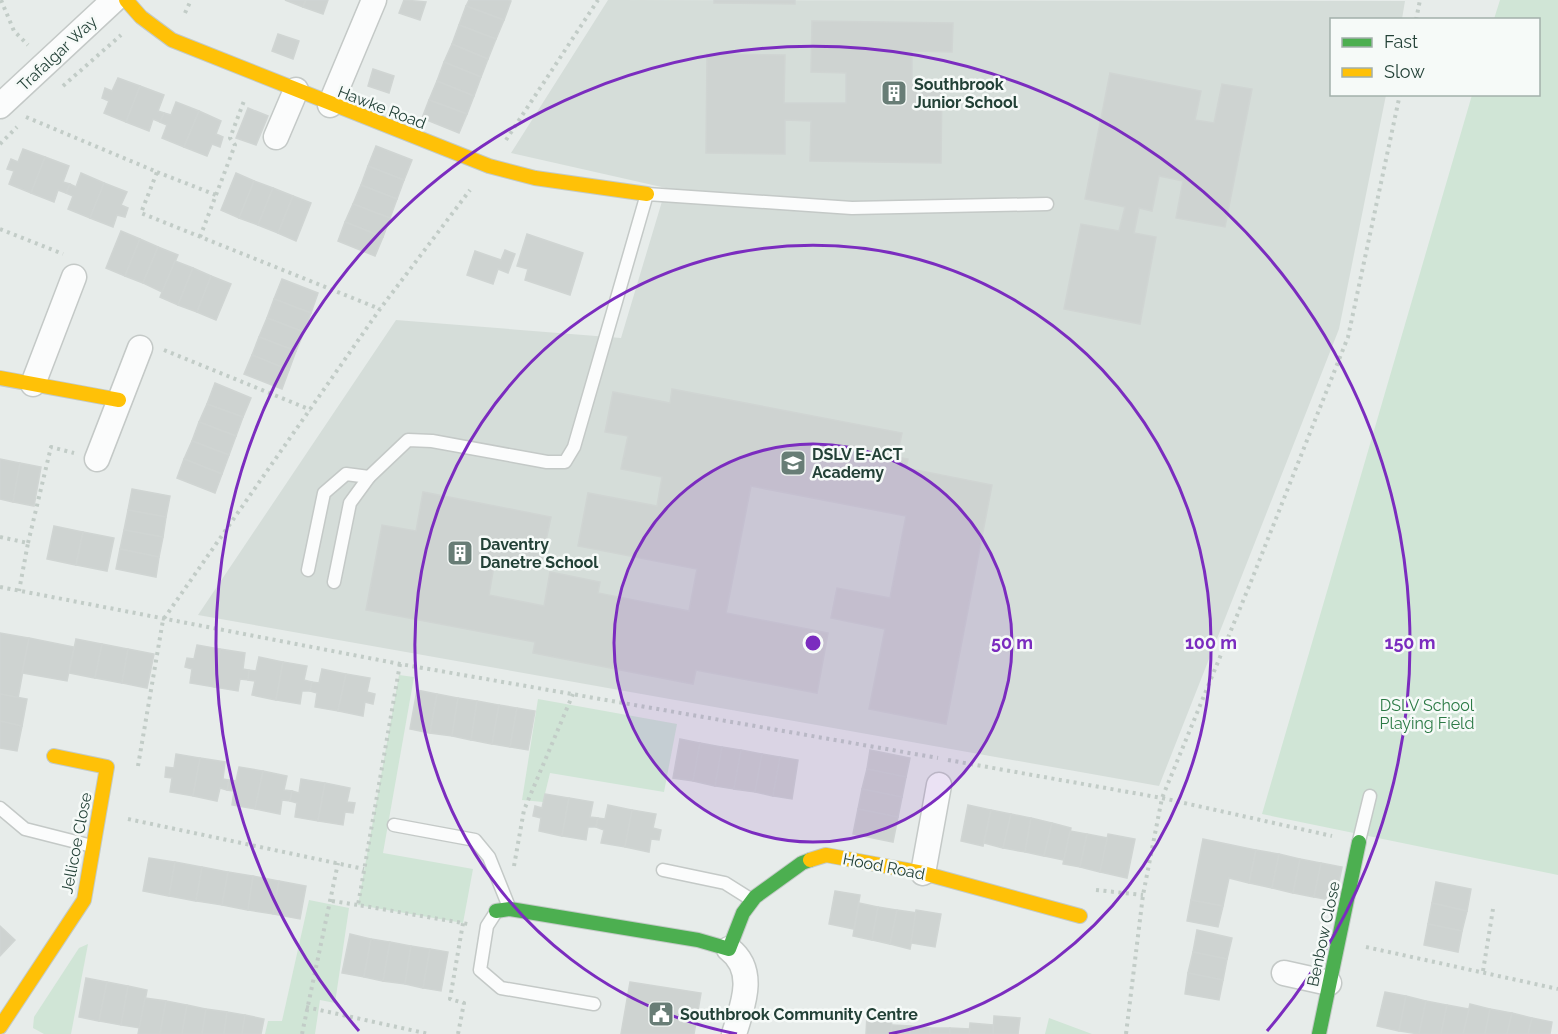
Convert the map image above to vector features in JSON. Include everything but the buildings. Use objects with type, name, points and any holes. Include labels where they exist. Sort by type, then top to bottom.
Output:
[{"type":"street","name":"Trafalgar Way","points":[[3,104],[114,0]]},
{"type":"street","name":"Hawke Road","points":[[126,0],[141,17],[172,40],[330,105],[489,166],[535,178],[647,194]]},
{"type":"street","points":[[330,105],[374,0]]},
{"type":"street","points":[[276,137],[296,90]]},
{"type":"street","points":[[33,384],[74,277]]},
{"type":"street","points":[[97,459],[140,348]]},
{"type":"street","points":[[0,378],[119,400]]},
{"type":"street","name":"Jellicoe Close","points":[[0,1027],[84,900],[107,767],[54,756]]},
{"type":"street","points":[[923,873],[939,785]]},
{"type":"street","name":"Benbow Close","points":[[1319,1034],[1359,842]]},
{"type":"street","name":"Hood Road","points":[[729,949],[743,914],[753,901],[802,863],[826,855],[923,873],[1080,916]]},
{"type":"street","points":[[503,910],[698,940],[729,949],[737,955],[745,969],[746,982],[734,1034]]},
{"type":"street","points":[[1284,973],[1329,983]]},
{"type":"lane","points":[[334,582],[350,503],[369,477],[408,440],[418,439],[547,462],[565,462],[574,447],[647,194],[852,208],[1047,204]]},
{"type":"lane","points":[[308,570],[324,493],[346,474],[369,477]]},
{"type":"lane","points":[[1359,842],[1370,795]]},
{"type":"lane","points":[[0,808],[25,829],[93,846]]},
{"type":"lane","points":[[394,825],[475,840],[489,857],[497,878],[503,910],[487,926],[480,970],[501,988],[594,1004]]},
{"type":"lane","points":[[663,870],[725,883],[753,901]]},
{"type":"path","points":[[1,0],[14,31],[45,64]]},
{"type":"path","points":[[137,772],[164,620],[380,309],[489,166],[598,0]]},
{"type":"path","points":[[1416,18],[1420,0]]},
{"type":"path","points":[[62,86],[141,17]]},
{"type":"path","points":[[200,237],[235,145],[230,138],[255,73]]},
{"type":"path","points":[[1126,1034],[1143,895],[1162,798],[1251,584],[1348,337],[1400,96]]},
{"type":"path","points":[[3,104],[27,117],[216,195]]},
{"type":"path","points":[[0,144],[35,109]]},
{"type":"path","points":[[157,172],[141,213],[380,309]]},
{"type":"path","points":[[0,229],[81,261],[74,277]]},
{"type":"path","points":[[140,348],[143,342],[311,410]]},
{"type":"path","points":[[19,591],[51,447],[97,459]]},
{"type":"path","points":[[0,537],[28,543]]},
{"type":"path","points":[[0,587],[400,664],[1162,798],[1359,842]]},
{"type":"path","points":[[358,905],[400,664]]},
{"type":"path","points":[[497,878],[513,872],[524,810],[573,694]]},
{"type":"path","points":[[129,819],[131,807]]},
{"type":"path","points":[[97,825],[129,819],[364,868]]},
{"type":"path","points":[[302,1034],[306,1007],[332,901],[338,863]]},
{"type":"path","points":[[332,901],[487,926]]},
{"type":"path","points":[[1483,971],[1493,909]]},
{"type":"path","points":[[458,1034],[464,1003],[450,999],[463,923]]},
{"type":"path","points":[[1339,941],[1558,989]]},
{"type":"path","points":[[306,1007],[429,1034]]},
{"type":"shaded area","name":"DSLV E-ACT Academy","points":[[608,0],[1405,1],[1402,18],[1330,18],[1330,96],[1386,96],[1339,329],[1159,786],[198,615],[396,320],[621,338],[666,188],[511,153]]},
{"type":"green space","name":"DSLV School Playing Field","points":[[1500,0],[1558,0],[1558,875],[1262,814],[1472,96],[1540,96],[1540,18],[1494,18]]},
{"type":"green space","points":[[399,675],[414,677],[383,853],[473,869],[463,923],[358,905]]},
{"type":"green space","points":[[538,699],[677,724],[664,792],[550,773],[543,802],[522,800]]},
{"type":"green space","points":[[309,900],[349,908],[335,1003],[320,1000],[315,1034],[265,1034],[268,1021],[282,1021]]},
{"type":"green space","points":[[88,944],[71,1034],[44,1034],[33,1028],[34,1017],[79,948]]},
{"type":"green space","points":[[1049,1018],[1092,1034],[1045,1034]]},
{"type":"traffic: fast","points":[[1319,1034],[1359,842]]},
{"type":"traffic: fast","points":[[496,911],[510,909],[698,940],[729,949],[743,913],[755,897],[802,863],[810,860]]},
{"type":"traffic: slow","points":[[126,0],[141,17],[172,40],[489,166],[535,178],[647,194]]},
{"type":"traffic: slow","points":[[0,378],[119,400]]},
{"type":"traffic: slow","points":[[0,1027],[84,900],[107,767],[54,756]]},
{"type":"traffic: slow","points":[[810,860],[826,855],[923,873],[1080,916]]},
{"type":"place","name":"Southbrook Junior School","points":[[894,93]]},
{"type":"place","name":"DSLV E-ACT Academy","points":[[793,463]]},
{"type":"place","name":"Daventry Danetre School","points":[[460,553]]},
{"type":"place","name":"Southbrook Community Centre","points":[[661,1014]]}]
